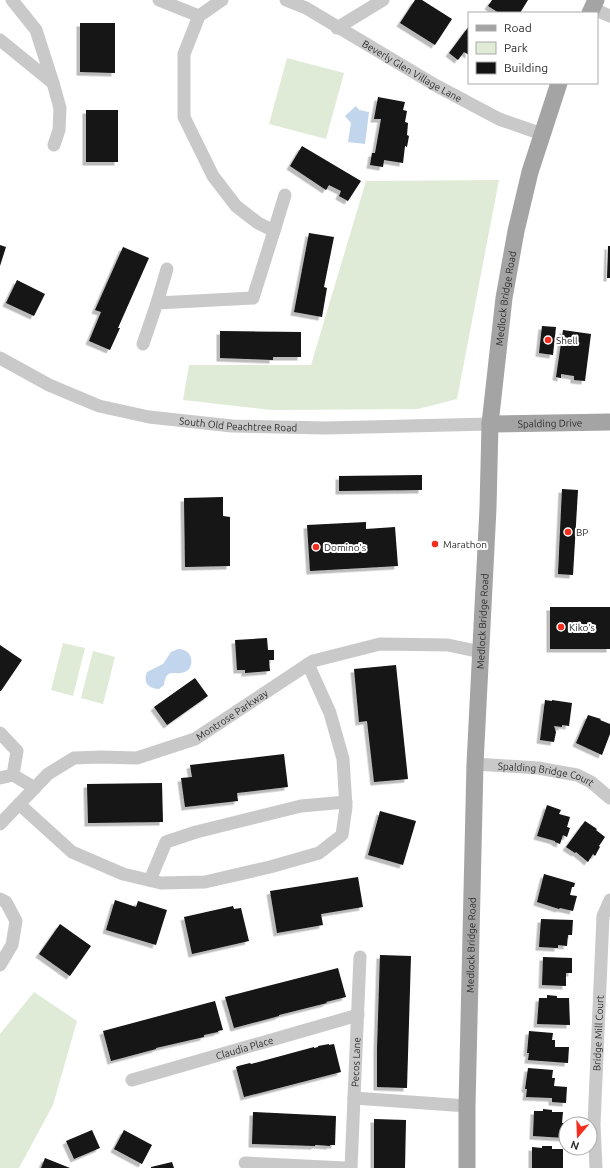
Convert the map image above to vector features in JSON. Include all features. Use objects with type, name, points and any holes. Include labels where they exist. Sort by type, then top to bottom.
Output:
[{"type":"main road","name":"Medlock Bridge Road","points":[[467,1168],[467,1106],[475,764],[488,508],[490,424],[504,298],[516,231],[530,172],[559,84]]},
{"type":"main road","name":"Spalding Drive","points":[[490,424],[610,422]]},
{"type":"street","points":[[159,0],[198,16]]},
{"type":"street","points":[[222,0],[198,16],[184,54],[184,117],[213,176],[236,206],[258,223],[274,231]]},
{"type":"street","name":"Beverly Glen Village Lane","points":[[286,0],[306,8],[436,85],[499,119],[542,134]]},
{"type":"street","points":[[338,28],[383,0]]},
{"type":"street","points":[[16,1],[36,30],[60,108],[59,130],[54,145]]},
{"type":"street","points":[[593,7],[610,16]]},
{"type":"street","points":[[0,40],[53,83]]},
{"type":"street","points":[[157,303],[253,298],[285,195]]},
{"type":"street","points":[[143,344],[167,269]]},
{"type":"street","name":"South Old Peachtree Road","points":[[0,358],[49,385],[99,406],[149,417],[232,426],[326,428],[490,424]]},
{"type":"street","name":"Montrose Parkway","points":[[0,824],[48,774],[74,758],[137,758],[195,739],[313,662],[380,644],[448,645],[481,652]]},
{"type":"street","points":[[19,804],[72,852],[123,874],[161,883],[205,882],[270,867],[319,853],[342,835],[346,807],[344,759],[330,713],[308,664]]},
{"type":"street","points":[[0,733],[17,751],[13,775]]},
{"type":"street","name":"Spalding Bridge Court","points":[[475,764],[538,768],[576,775],[591,782],[610,798]]},
{"type":"street","points":[[0,778],[13,775],[35,788]]},
{"type":"street","points":[[150,880],[166,842],[196,832],[301,806],[346,802]]},
{"type":"street","points":[[0,899],[6,902],[16,921],[12,945],[0,965]]},
{"type":"street","name":"Bridge Mill Court","points":[[596,1168],[594,1125],[604,1047],[603,916],[610,900]]},
{"type":"street","name":"Pecos Lane","points":[[351,1168],[360,957]]},
{"type":"street","name":"Claudia Place","points":[[132,1080],[358,1014]]},
{"type":"street","points":[[354,1098],[467,1106]]},
{"type":"street","points":[[244,1163],[345,1168]]},
{"type":"green space","points":[[287,58],[344,73],[326,139],[269,124]]},
{"type":"green space","points":[[499,180],[457,399],[418,409],[271,410],[183,400],[189,365],[311,365],[366,181]]},
{"type":"green space","points":[[63,643],[85,648],[73,696],[51,690]]},
{"type":"green space","points":[[93,651],[115,657],[103,704],[81,698]]},
{"type":"green space","points":[[34,992],[77,1021],[53,1105],[19,1168],[0,1168],[0,1034]]},
{"type":"water","points":[[356,106],[359,110],[369,112],[365,144],[348,142],[351,123],[345,116]]},
{"type":"water","points":[[178,649],[188,652],[190,655],[190,668],[186,672],[170,673],[165,678],[164,685],[159,689],[149,686],[146,682],[147,672],[163,664],[171,652]]},
{"type":"building","points":[[415,0],[422,0],[452,19],[435,45],[400,23]]},
{"type":"building","points":[[492,0],[528,0],[521,12],[497,12],[488,6]]},
{"type":"building","points":[[80,23],[115,23],[115,73],[80,72]]},
{"type":"building","points":[[468,27],[468,54],[464,52],[458,60],[449,53]]},
{"type":"building","points":[[378,97],[405,102],[403,110],[407,111],[405,122],[408,123],[407,135],[409,136],[407,147],[405,146],[403,163],[384,160],[383,167],[370,165],[372,153],[375,153],[381,119],[374,119]]},
{"type":"building","points":[[86,110],[118,110],[118,162],[86,162]]},
{"type":"building","points":[[302,146],[361,181],[348,201],[339,196],[341,191],[329,185],[326,190],[290,166]]},
{"type":"building","points":[[309,233],[334,237],[324,287],[327,288],[322,317],[294,312]]},
{"type":"building","points":[[0,245],[6,247],[0,266]]},
{"type":"building","points":[[608,246],[610,246],[610,278],[607,278]]},
{"type":"building","points":[[123,247],[149,258],[118,328],[120,328],[110,350],[89,341],[101,312],[95,310]]},
{"type":"building","points":[[17,280],[45,294],[34,316],[6,303]]},
{"type":"building","name":"Shell","points":[[542,326],[556,327],[553,355],[539,353]]},
{"type":"building","points":[[563,330],[591,334],[585,381],[574,380],[574,376],[561,374],[561,378],[556,377]]},
{"type":"building","points":[[220,331],[301,332],[301,357],[273,357],[273,360],[220,358]]},
{"type":"building","points":[[422,475],[422,490],[339,491],[339,476]]},
{"type":"building","name":"BP","points":[[562,489],[578,490],[573,575],[558,574]]},
{"type":"building","points":[[223,497],[223,516],[230,517],[230,566],[185,567],[184,498]]},
{"type":"building","points":[[366,522],[366,529],[395,527],[398,566],[310,571],[307,525]]},
{"type":"building","points":[[550,607],[610,607],[610,649],[550,649]]},
{"type":"building","points":[[267,638],[268,650],[274,650],[274,660],[269,660],[270,671],[245,673],[245,670],[237,670],[235,640]]},
{"type":"building","points":[[0,645],[22,660],[1,691],[0,691]]},
{"type":"building","points":[[396,665],[408,779],[374,782],[367,721],[359,722],[354,669]]},
{"type":"building","points":[[195,678],[208,696],[167,725],[154,707]]},
{"type":"building","points":[[545,700],[572,703],[569,726],[554,726],[556,732],[554,742],[540,740]]},
{"type":"building","points":[[588,715],[601,719],[600,720],[610,724],[610,734],[602,755],[576,743]]},
{"type":"building","points":[[284,754],[288,787],[237,793],[238,801],[185,807],[181,778],[192,777],[190,765]]},
{"type":"building","points":[[162,783],[163,822],[88,823],[87,784]]},
{"type":"building","points":[[547,805],[561,810],[559,814],[570,817],[567,827],[570,828],[567,837],[563,835],[560,844],[537,836]]},
{"type":"building","points":[[380,811],[416,821],[403,865],[368,855]]},
{"type":"building","points":[[585,821],[597,829],[596,830],[605,837],[595,856],[593,854],[588,862],[576,852],[575,853],[566,847]]},
{"type":"building","points":[[544,874],[575,883],[574,887],[572,887],[570,895],[577,896],[573,911],[559,909],[537,902]]},
{"type":"building","points":[[358,877],[363,907],[321,914],[323,925],[277,933],[270,891]]},
{"type":"building","points":[[115,900],[136,907],[138,901],[167,910],[156,945],[106,930]]},
{"type":"building","points":[[233,906],[234,909],[241,908],[249,941],[192,954],[184,917]]},
{"type":"building","points":[[541,919],[573,920],[572,935],[568,935],[567,946],[558,945],[558,948],[539,947]]},
{"type":"building","points":[[60,924],[91,946],[70,976],[39,954]]},
{"type":"building","points":[[380,955],[411,956],[407,1088],[377,1087]]},
{"type":"building","points":[[543,957],[572,958],[572,973],[566,973],[566,986],[542,985]]},
{"type":"building","points":[[338,968],[346,997],[234,1028],[225,997]]},
{"type":"building","points":[[547,995],[557,996],[557,998],[569,998],[570,1025],[537,1024],[539,998],[547,998]]},
{"type":"building","points":[[215,1001],[223,1030],[204,1035],[204,1037],[156,1048],[111,1061],[103,1031]]},
{"type":"building","points":[[529,1031],[553,1033],[552,1040],[555,1040],[555,1047],[569,1047],[568,1063],[528,1060],[529,1053],[527,1053]]},
{"type":"building","points":[[334,1044],[341,1072],[244,1097],[236,1067]]},
{"type":"building","points":[[528,1068],[553,1070],[552,1078],[555,1078],[554,1086],[567,1087],[566,1103],[552,1102],[552,1098],[526,1097],[527,1089],[525,1089]]},
{"type":"building","points":[[543,1109],[552,1110],[552,1112],[563,1112],[563,1116],[558,1116],[558,1138],[533,1136],[534,1111],[543,1111]]},
{"type":"building","points":[[253,1112],[336,1116],[335,1145],[315,1146],[252,1144]]},
{"type":"building","points":[[374,1119],[406,1120],[405,1168],[374,1168]]},
{"type":"building","points":[[92,1130],[100,1148],[74,1159],[66,1141]]},
{"type":"building","points":[[124,1130],[152,1145],[142,1164],[114,1149]]},
{"type":"building","points":[[542,1146],[552,1146],[552,1149],[558,1149],[558,1156],[563,1156],[563,1168],[532,1168],[532,1147],[542,1148]]},
{"type":"building","points":[[45,1158],[70,1168],[41,1168]]},
{"type":"building","points":[[172,1162],[174,1168],[151,1168],[151,1167]]},
{"type":"place","name":"Shell","points":[[548,340]]},
{"type":"place","name":"BP","points":[[568,532]]},
{"type":"place","name":"Marathon","points":[[435,544]]},
{"type":"place","name":"Domino's","points":[[316,547]]},
{"type":"place","name":"Kiko's","points":[[561,627]]}]
